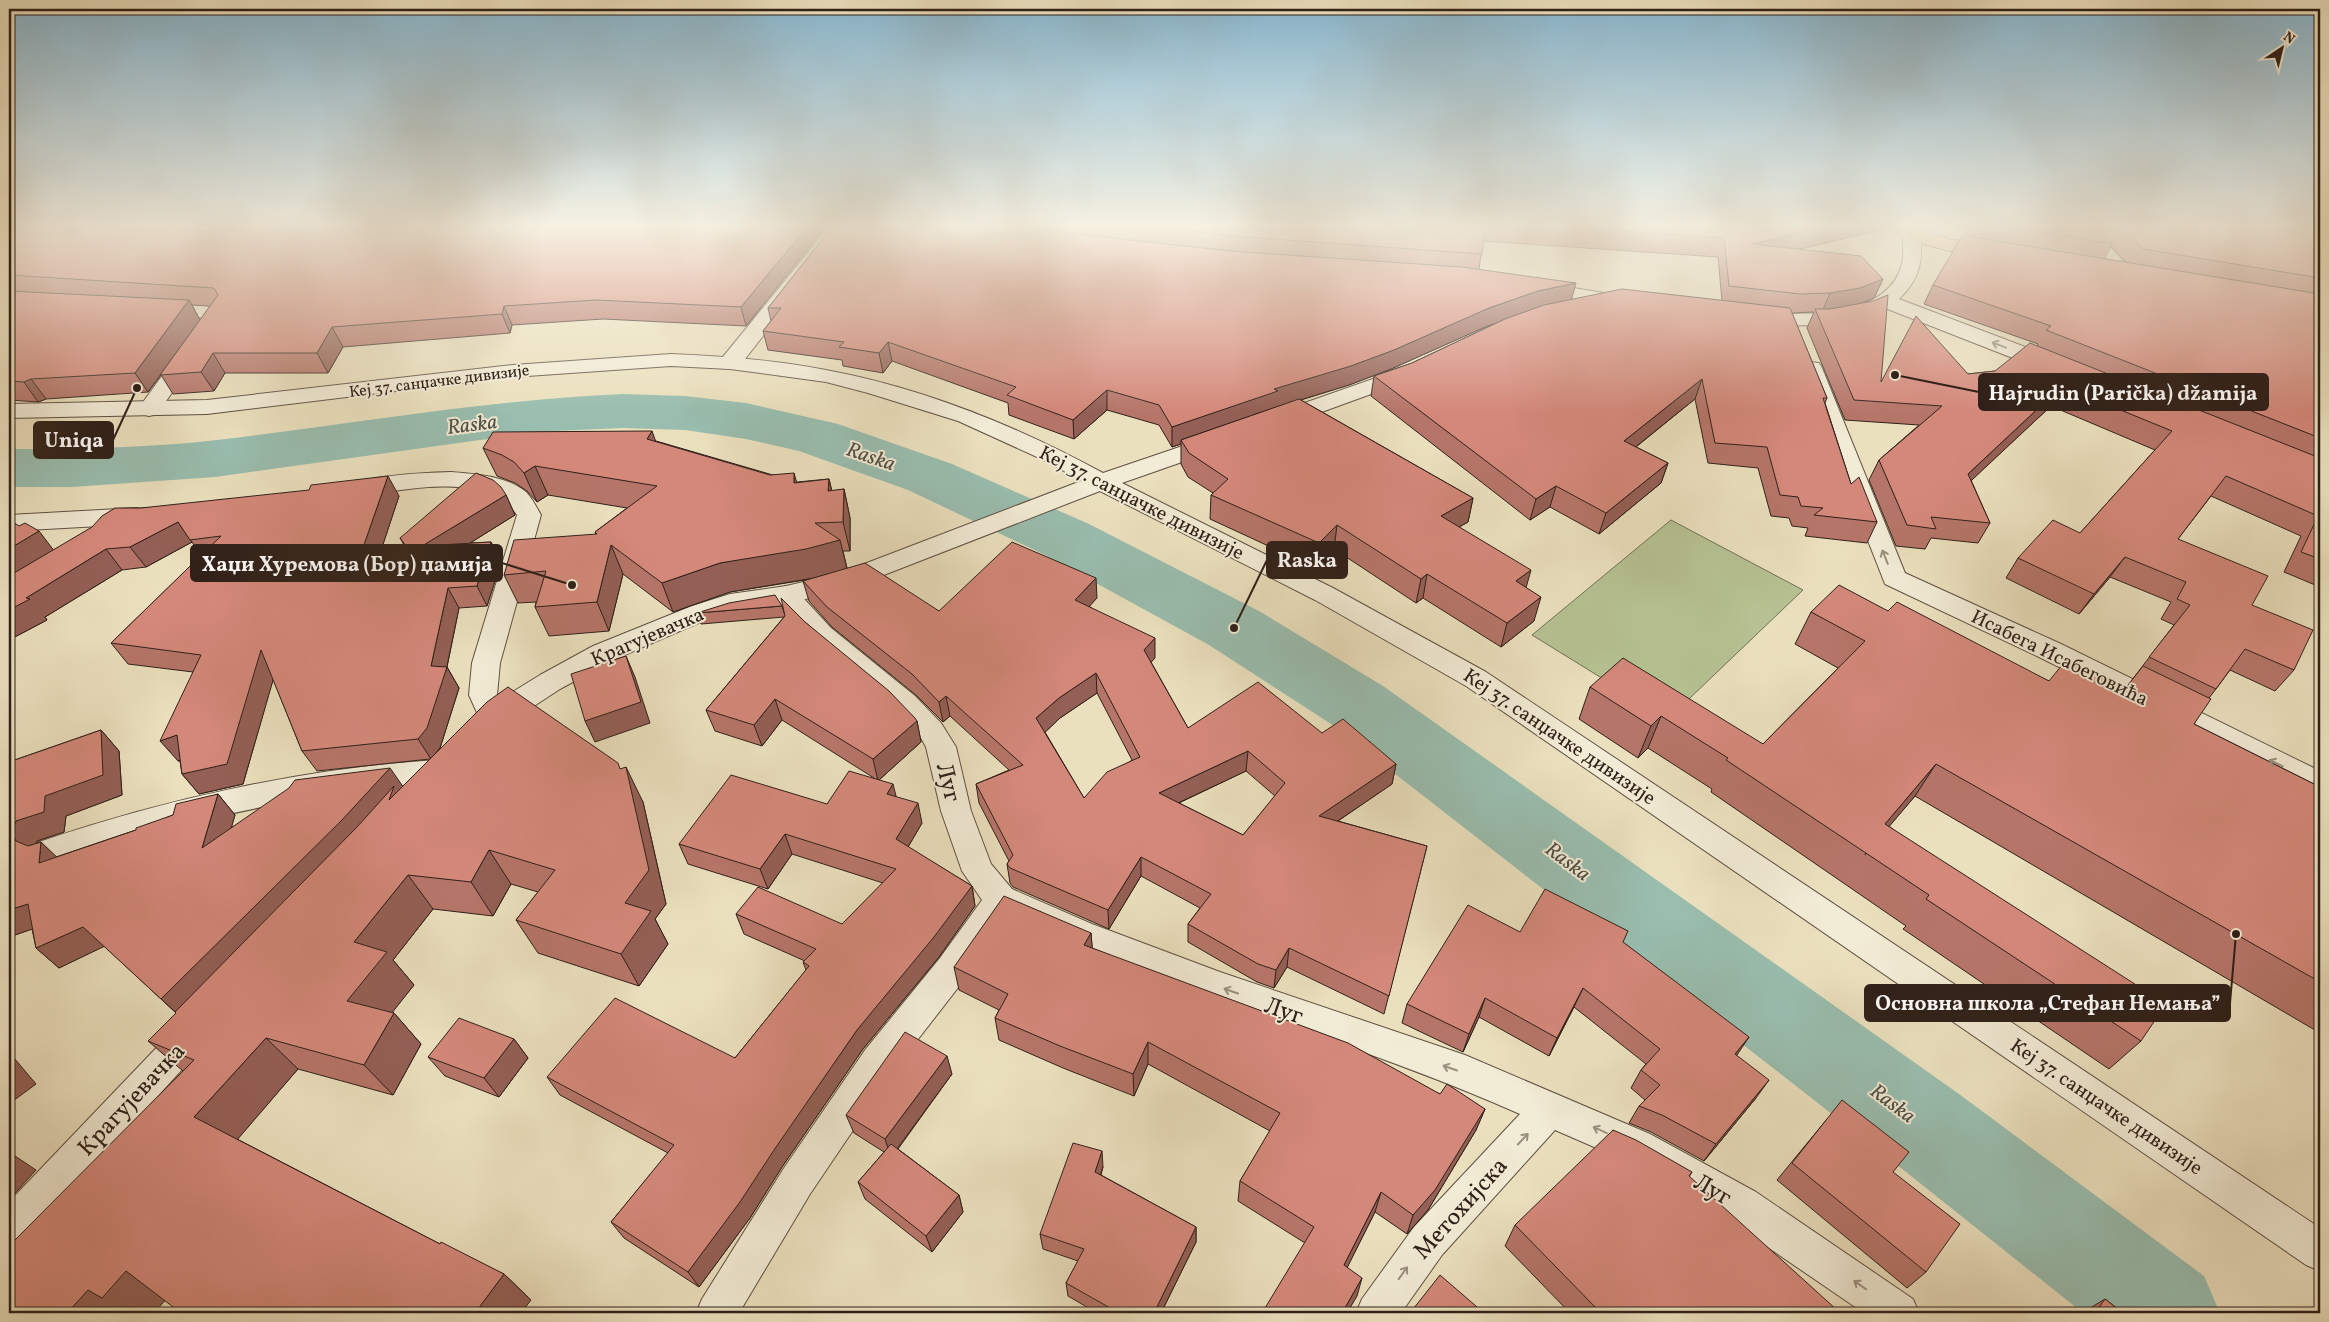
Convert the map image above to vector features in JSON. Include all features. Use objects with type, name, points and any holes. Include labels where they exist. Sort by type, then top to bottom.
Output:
[{"type":"street","points":[[730,363],[790,289]]},
{"type":"street","points":[[1540,289],[1625,302],[1558,313]]},
{"type":"street","points":[[1737,316],[1798,336],[1842,317],[1857,314],[1887,302],[1898,289]]},
{"type":"street","points":[[1887,302],[2075,374]]},
{"type":"street","points":[[138,308],[218,313],[149,409]]},
{"type":"street","name":"Исабега Исабеговића","points":[[1798,336],[1894,578],[1933,598],[2049,650],[2320,784]]},
{"type":"street","name":"Кеј 37. санџачке дивизије","points":[[9,411],[149,409],[254,402],[435,379],[576,365],[671,360],[730,363],[826,376],[913,398],[966,416],[1015,437],[1324,594],[1476,679],[2320,1251]]},
{"type":"street","points":[[1262,426],[1364,390],[1424,365]]},
{"type":"street","name":"Крагујевачка","points":[[416,799],[454,755],[493,718],[550,682],[603,653],[669,625],[730,603],[786,595],[844,581],[956,540],[1101,482],[1234,436]]},
{"type":"street","points":[[330,493],[408,482],[456,479],[473,480],[513,494],[525,504],[529,515],[486,663],[483,695],[493,718]]},
{"type":"street","points":[[9,523],[158,515]]},
{"type":"street","points":[[98,540],[118,518]]},
{"type":"street","name":"Луг","points":[[786,595],[812,628],[898,697],[924,720],[935,735],[941,747],[965,838],[978,871],[1001,899],[1031,914],[1080,934],[1218,987],[1465,1072],[1637,1147],[1727,1197],[1808,1249],[1899,1313]]},
{"type":"street","points":[[50,851],[149,821],[340,780],[388,774],[454,755]]},
{"type":"street","points":[[716,1313],[798,1181],[878,1062],[952,969],[1001,899]]},
{"type":"street","name":"Крагујевачка","points":[[9,1230],[214,1012]]},
{"type":"street","name":"Метохијска","points":[[1376,1313],[1428,1241],[1550,1109]]},
{"type":"green space","points":[[1671,520],[1803,590],[1668,719],[1532,635]]},
{"type":"building","points":[[214,289],[756,289],[741,307],[596,300],[504,306],[502,314],[332,327],[317,353],[213,353],[201,372],[160,375],[218,295]]},
{"type":"building","points":[[783,289],[1549,289],[1489,308],[1394,350],[1351,366],[1274,389],[1278,391],[1172,427],[1159,405],[1107,390],[1073,420],[1007,395],[1016,387],[888,342],[879,353],[839,347],[844,342],[763,331],[781,308],[768,308]]},
{"type":"building","points":[[1622,289],[1790,308],[1827,398],[1823,398],[1851,484],[1859,477],[1877,522],[1814,515],[1823,508],[1801,506],[1798,497],[1780,495],[1767,447],[1715,443],[1702,379],[1624,441],[1668,463],[1606,513],[1556,486],[1536,499],[1374,376],[1412,363],[1505,319],[1544,305]]},
{"type":"building","points":[[1753,289],[1856,289],[1830,293],[1800,294]]},
{"type":"building","points":[[1944,289],[2288,289],[2320,294],[2320,438],[2046,330],[2051,326]]},
{"type":"building","points":[[9,291],[189,300],[135,373],[31,379],[24,382],[9,381]]},
{"type":"building","points":[[1888,295],[1881,382],[1916,316],[1968,374],[1995,371],[2030,343],[2320,458],[2320,559],[2301,552],[2318,516],[2226,476],[2178,539],[2268,576],[2252,605],[2313,630],[2294,670],[2245,649],[2216,689],[2149,657],[2190,605],[2177,599],[2186,582],[2125,557],[2094,594],[2018,558],[2053,520],[2080,533],[2172,431],[2062,386],[1968,474],[1990,523],[1931,517],[1936,529],[1907,525],[1879,460],[1942,406],[1854,400],[1815,309],[1830,309],[1873,301]]},
{"type":"building","points":[[1299,399],[1473,498],[1441,516],[1531,570],[1516,581],[1541,597],[1507,623],[1427,574],[1421,579],[1337,525],[1319,543],[1211,495],[1228,479],[1189,453],[1181,440]]},
{"type":"building","points":[[652,431],[647,439],[770,475],[794,473],[794,483],[829,479],[828,491],[844,489],[843,522],[815,523],[840,540],[806,549],[720,563],[662,583],[611,545],[597,602],[535,607],[546,571],[504,575],[514,540],[597,534],[595,532],[657,486],[535,466],[524,473],[514,462],[483,448],[493,432]]},
{"type":"building","points":[[476,473],[493,480],[506,495],[422,546],[491,542],[477,586],[448,588],[431,666],[447,667],[427,728],[418,739],[302,751],[261,650],[227,764],[182,774],[177,735],[160,741],[201,655],[111,643],[221,536],[190,540],[178,522],[130,547],[106,549],[26,598],[30,599],[9,610],[9,576],[92,527],[102,516],[115,508],[141,508],[309,490],[311,485],[388,476],[352,579],[388,548],[407,547],[400,538]]},
{"type":"building","points":[[9,522],[19,526],[25,523],[39,531],[9,549]]},
{"type":"building","points":[[1012,542],[1096,578],[1075,600],[1155,638],[1144,650],[1188,728],[1258,682],[1322,733],[1343,719],[1396,764],[1319,816],[1427,846],[1389,996],[1289,948],[1276,970],[1258,964],[1188,924],[1211,894],[1141,857],[1108,910],[1010,868],[1007,864],[1013,855],[976,784],[1023,765],[946,696],[939,702],[912,674],[827,607],[803,581],[865,563],[939,611]],"holes":[[[1096,673],[1140,757],[1107,772],[1084,798],[1036,718],[1059,698]],[[1248,751],[1285,783],[1243,835],[1159,793]]]},
{"type":"building","points":[[1839,585],[1888,611],[1897,602],[2049,681],[2066,660],[2125,689],[2143,666],[2211,699],[2194,724],[2320,787],[2320,982],[1936,764],[1885,824],[2166,1004],[2141,1041],[1926,899],[1929,895],[1726,760],[1728,758],[1661,716],[1651,726],[1590,687],[1623,658],[1763,744],[1865,641],[1811,612]]},
{"type":"building","points":[[775,595],[782,606],[697,613],[729,603]]},
{"type":"building","points":[[781,598],[805,622],[889,691],[917,721],[873,759],[775,699],[754,725],[706,710],[785,616]]},
{"type":"building","points":[[626,656],[641,702],[585,721],[571,674]]},
{"type":"building","points":[[508,687],[618,763],[620,769],[626,767],[649,870],[625,903],[651,911],[621,954],[516,920],[555,870],[489,850],[471,882],[408,875],[354,942],[387,952],[347,1001],[394,1013],[364,1065],[266,1038],[194,1117],[440,1244],[441,1242],[504,1274],[475,1313],[181,1313],[126,1271],[102,1298],[88,1290],[67,1313],[9,1313],[9,1246],[194,1060],[148,1041],[357,827],[394,786],[389,800],[487,702]]},
{"type":"building","points":[[101,730],[103,775],[45,796],[44,812],[16,821],[11,832],[16,841],[28,846],[41,842],[39,863],[136,830],[136,828],[173,815],[176,804],[218,794],[202,848],[289,788],[295,780],[390,768],[342,820],[161,999],[83,927],[36,948],[28,904],[9,910],[9,762]]},
{"type":"building","points":[[849,771],[893,784],[887,794],[918,803],[896,839],[972,886],[934,937],[857,1030],[740,1202],[688,1272],[611,1222],[674,1145],[547,1077],[615,998],[735,1058],[809,966],[803,962],[816,949],[736,914],[758,887],[842,924],[896,869],[785,834],[760,869],[679,844],[731,775],[827,804]]},
{"type":"building","points":[[1545,889],[1628,931],[1623,942],[1749,1037],[1735,1054],[1769,1080],[1716,1144],[1662,1115],[1639,1106],[1660,1085],[1641,1070],[1660,1049],[1583,988],[1557,1038],[1485,998],[1469,1034],[1407,1004],[1468,905],[1520,932]]},
{"type":"building","points":[[1004,896],[1091,933],[1084,945],[1348,1043],[1440,1094],[1447,1084],[1485,1109],[1435,1190],[1413,1215],[1381,1192],[1344,1265],[1362,1278],[1342,1313],[1262,1313],[1314,1227],[1240,1181],[1280,1113],[1148,1042],[1133,1074],[1060,1046],[995,1018],[1008,994],[954,967]]},
{"type":"building","points":[[459,1018],[514,1039],[484,1078],[428,1057]]},
{"type":"building","points":[[905,1032],[947,1056],[885,1139],[846,1115]]},
{"type":"building","points":[[1842,1100],[1909,1152],[1893,1172],[1960,1224],[1926,1272],[1792,1163]]},
{"type":"building","points":[[1613,1130],[1636,1140],[1692,1172],[1689,1176],[1837,1310],[1834,1313],[1599,1313],[1515,1225]]},
{"type":"building","points":[[1073,1143],[1102,1151],[1095,1172],[1196,1227],[1154,1313],[1119,1313],[1066,1283],[1084,1249],[1040,1234]]},
{"type":"building","points":[[891,1144],[959,1195],[926,1236],[858,1182]]},
{"type":"building","points":[[1440,1275],[1484,1313],[1410,1313]]},
{"type":"building","points":[[2105,1299],[2123,1313],[2095,1313]]},
{"type":"waterway","name":"Raska","points":[[9,468],[72,468],[215,459],[480,422],[555,414],[623,411],[685,413],[746,421],[817,437],[930,477],[1066,539],[1234,628],[1357,705],[1925,1127],[2167,1313]]},
{"type":"place","name":"Hajrudin (Parička) džamija","points":[[1895,375]]},
{"type":"place","name":"Uniqa","points":[[137,388]]},
{"type":"place","name":"Хаџи Хуремова (Бор) џамија","points":[[572,585]]},
{"type":"place","name":"Raska","points":[[1234,628]]},
{"type":"place","name":"Основна школа „Стефан Немања”","points":[[2236,934]]}]
